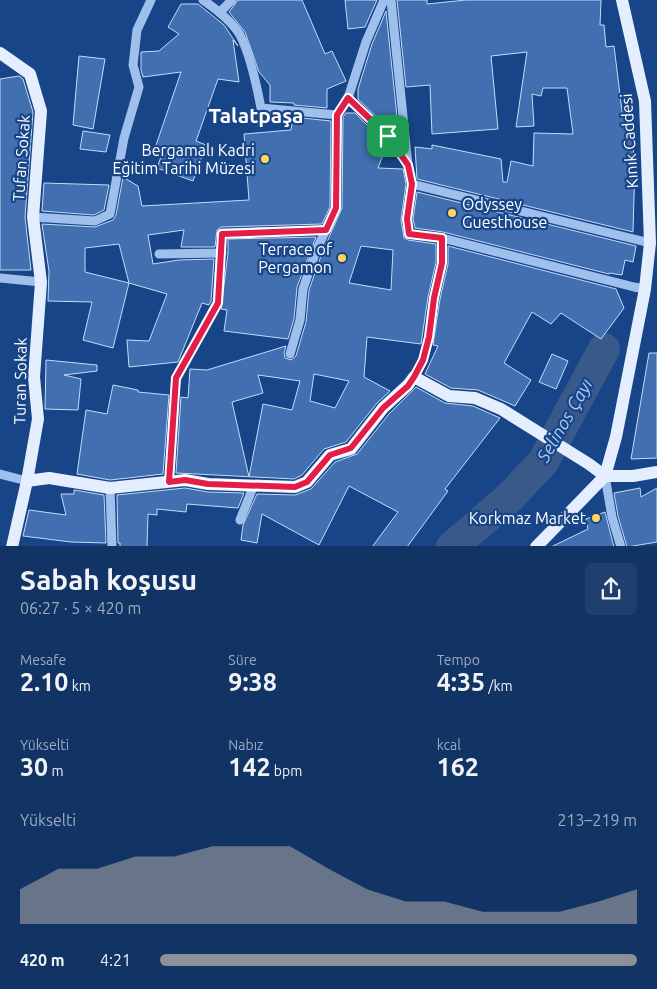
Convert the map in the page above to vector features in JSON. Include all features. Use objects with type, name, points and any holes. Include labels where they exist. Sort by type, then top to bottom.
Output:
[{"type":"main road","name":"Kınık Caddesi","points":[[605,476],[616,437],[654,247],[645,100],[622,0]]},
{"type":"main road","name":"Tufan Sokak","points":[[0,53],[30,74],[41,111],[33,217],[41,282]]},
{"type":"main road","points":[[645,100],[657,93]]},
{"type":"main road","name":"Turan Sokak","points":[[12,546],[27,481],[38,418],[34,377],[41,282]]},
{"type":"main road","points":[[27,481],[49,478],[110,488],[185,480],[208,484],[295,487],[307,482],[330,455],[351,448],[383,408],[408,386],[414,377],[449,396],[475,398],[508,413],[590,464],[605,476],[633,476],[657,472]]},
{"type":"main road","points":[[536,546],[605,476]]},
{"type":"street","points":[[33,217],[95,221],[110,214],[124,138],[139,87],[133,65],[137,30],[150,0]]},
{"type":"street","points":[[203,0],[220,12],[240,35],[257,85],[261,108],[337,115]]},
{"type":"street","points":[[220,12],[232,0]]},
{"type":"street","points":[[290,354],[300,320],[303,289],[316,251],[336,208],[337,115],[348,98],[366,42],[384,0]]},
{"type":"street","points":[[391,0],[408,165],[412,184],[407,219],[409,234],[442,238],[634,287],[645,288]]},
{"type":"street","points":[[348,98],[388,136],[408,165]]},
{"type":"street","points":[[412,184],[654,247]]},
{"type":"street","points":[[169,482],[176,378],[218,303],[222,234],[326,230]]},
{"type":"street","points":[[414,377],[423,360],[429,337],[434,298],[442,263],[442,238]]},
{"type":"street","points":[[158,254],[222,253]]},
{"type":"street","points":[[0,278],[41,282]]},
{"type":"street","points":[[0,474],[27,481]]},
{"type":"street","points":[[605,476],[612,517],[621,546]]},
{"type":"street","points":[[240,520],[254,486]]},
{"type":"street","points":[[110,488],[112,546]]},
{"type":"building","points":[[238,0],[302,0],[325,54],[332,51],[346,81],[327,89],[327,108],[294,105],[294,103],[270,102],[270,85],[259,72],[245,32],[229,12]]},
{"type":"building","points":[[345,0],[377,0],[365,27],[348,29]]},
{"type":"building","points":[[397,0],[427,0],[427,4],[466,0],[601,0],[600,25],[604,25],[606,47],[614,46],[623,119],[632,119],[635,162],[633,232],[417,179],[415,147],[432,149],[432,145],[501,159],[503,182],[507,182],[511,161],[533,166],[534,133],[573,134],[567,88],[543,88],[541,96],[532,94],[534,126],[516,127],[527,52],[491,56],[498,129],[432,134],[430,85],[406,87]]},
{"type":"building","points":[[181,4],[198,4],[224,25],[238,46],[233,40],[239,82],[218,79],[196,141],[206,145],[193,181],[157,168],[163,151],[155,148],[181,72],[143,77],[141,70],[141,52],[159,51],[179,34],[168,27]]},
{"type":"building","points":[[386,11],[399,136],[396,136],[358,99],[358,89],[372,44]]},
{"type":"building","points":[[79,56],[105,59],[93,129],[73,125]]},
{"type":"building","points":[[19,76],[23,79],[33,112],[25,217],[31,270],[0,270],[0,79]]},
{"type":"building","points":[[346,113],[355,113],[387,145],[378,168],[403,169],[406,184],[401,220],[404,238],[436,244],[436,262],[428,297],[421,344],[367,337],[364,377],[390,391],[377,403],[346,442],[324,449],[302,475],[294,479],[249,477],[176,473],[181,397],[188,398],[190,369],[207,370],[286,346],[285,358],[291,360],[296,356],[306,322],[309,290],[322,253],[342,208],[343,117]],"holes":[[[361,246],[393,250],[391,290],[349,283]],[[314,374],[349,381],[335,408],[310,401]],[[258,375],[300,381],[292,410],[263,404],[249,477],[232,402],[263,393]]]},
{"type":"building","points":[[293,117],[331,121],[330,207],[322,224],[221,227],[217,230],[215,247],[181,247],[184,230],[148,235],[153,264],[179,260],[214,259],[211,301],[209,305],[202,303],[178,362],[129,367],[127,340],[149,341],[167,294],[129,283],[113,348],[83,340],[92,302],[48,301],[49,271],[42,224],[95,227],[113,220],[116,215],[123,177],[138,186],[142,206],[249,200],[244,134],[291,130]],"holes":[[[119,244],[129,283],[85,272],[85,248]]]},
{"type":"building","points":[[83,131],[110,135],[106,152],[80,149]]},
{"type":"building","points":[[44,183],[109,185],[104,210],[94,215],[42,211]]},
{"type":"building","points":[[417,192],[636,246],[633,262],[625,260],[622,275],[609,274],[443,232],[415,228],[413,219]]},
{"type":"building","points":[[316,237],[297,287],[294,319],[288,339],[224,331],[227,310],[221,309],[228,239]]},
{"type":"building","points":[[448,246],[616,289],[624,308],[601,339],[561,313],[551,324],[532,312],[504,363],[531,380],[515,406],[478,390],[451,388],[425,374],[438,346],[433,345],[448,264]]},
{"type":"building","points":[[649,353],[657,353],[657,458],[631,459]]},
{"type":"building","points":[[552,354],[568,361],[556,389],[539,382]]},
{"type":"building","points":[[46,360],[97,365],[97,371],[64,375],[81,379],[78,410],[45,409]]},
{"type":"building","points":[[113,385],[138,390],[138,392],[169,395],[163,474],[110,480],[77,474],[86,410],[107,414]]},
{"type":"building","points":[[416,387],[445,403],[473,406],[500,418],[445,489],[448,491],[408,546],[373,546],[398,512],[349,486],[319,545],[262,514],[257,543],[241,540],[243,525],[257,494],[295,495],[311,489],[335,462],[357,454],[389,414]]},
{"type":"building","points":[[185,488],[208,492],[244,493],[238,508],[187,504],[186,512],[157,509],[157,515],[148,514],[147,546],[120,546],[120,543],[118,543],[117,495]]},
{"type":"building","points":[[640,488],[641,497],[657,488],[657,542],[627,546],[614,493]]},
{"type":"building","points":[[74,490],[104,495],[106,543],[71,542],[23,536],[29,510],[66,515],[61,494],[74,494]]},
{"type":"building","points":[[605,512],[614,546],[553,546],[588,529],[586,519]]},
{"type":"waterway","name":"Selinos Çayı","points":[[453,546],[509,498],[543,462],[604,349]]},
{"type":"place","name":"Bergamalı Kadri Eğitim Tarihi Müzesi","points":[[265,159]]},
{"type":"place","name":"Odyssey Guesthouse","points":[[452,213]]},
{"type":"place","name":"Terrace of Pergamon","points":[[342,258]]},
{"type":"place","name":"Korkmaz Market","points":[[596,518]]},
{"type":"district","name":"Talatpaşa","points":[[256,115]]},
{"type":"route","points":[[348,98],[388,136],[408,165],[412,184],[407,219],[409,234],[442,238],[442,263],[434,298],[429,337],[423,360],[414,377],[408,386],[383,408],[351,448],[330,455],[307,482],[295,487],[208,484],[185,480],[169,482],[176,378],[218,303],[222,234],[326,230],[336,208],[337,115],[348,98]]}]
